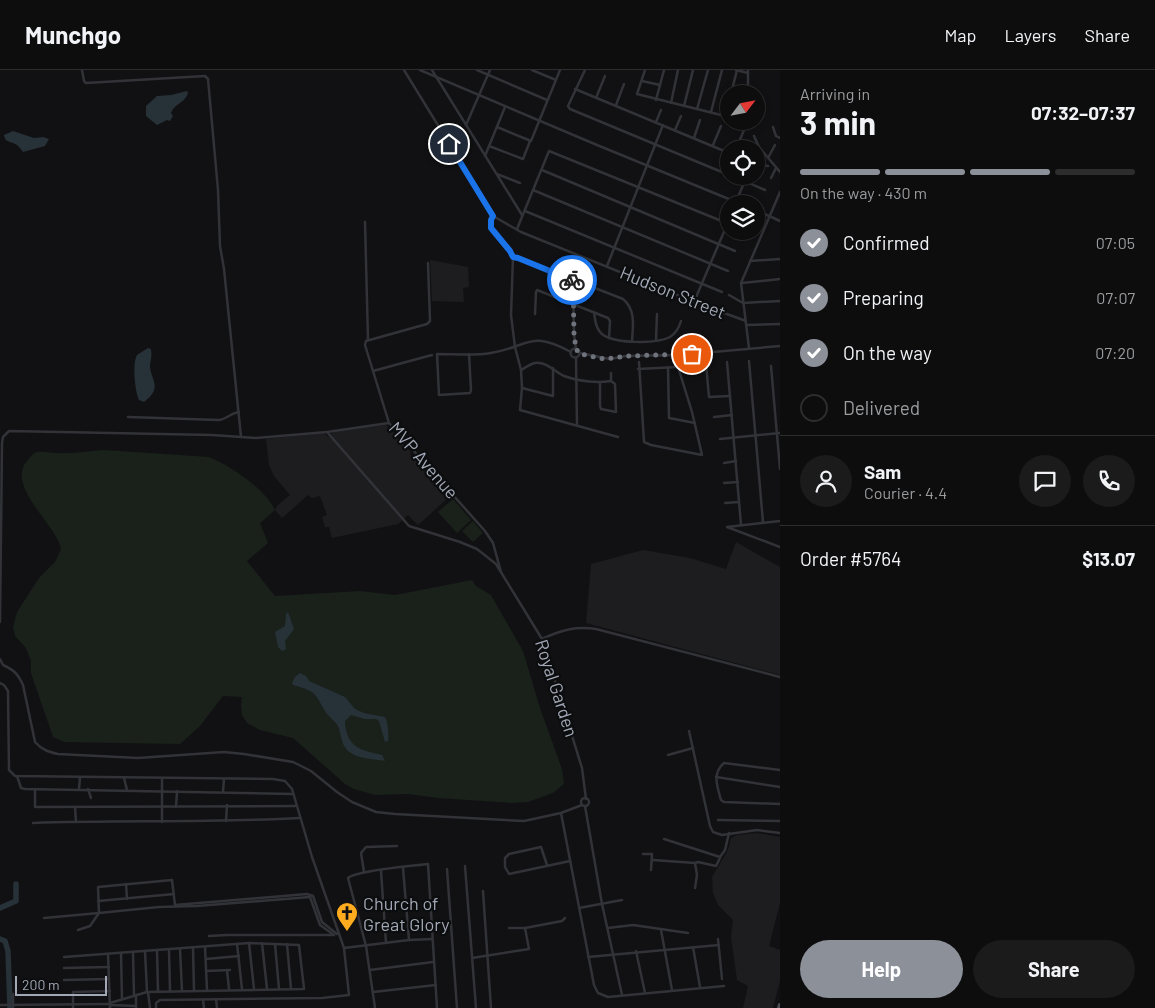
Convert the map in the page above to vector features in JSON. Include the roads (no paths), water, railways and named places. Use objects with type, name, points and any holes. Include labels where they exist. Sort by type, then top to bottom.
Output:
[{"type":"street","points":[[82,70],[86,83],[205,76],[208,80],[218,190],[220,246],[241,437]]},
{"type":"street","points":[[404,70],[493,216],[491,228],[513,257],[511,315],[520,370],[522,388],[520,407],[522,411],[618,437]]},
{"type":"street","points":[[420,70],[437,79],[720,196]]},
{"type":"street","points":[[432,70],[522,216]]},
{"type":"street","points":[[476,70],[547,100]]},
{"type":"street","points":[[466,125],[490,70]]},
{"type":"street","points":[[532,70],[556,80]]},
{"type":"street","points":[[489,146],[523,160],[560,70]]},
{"type":"street","points":[[585,70],[568,106],[570,110],[720,170]]},
{"type":"street","points":[[645,70],[637,93],[656,100],[720,115]]},
{"type":"street","points":[[656,100],[664,70]]},
{"type":"street","points":[[671,103],[678,70]]},
{"type":"street","points":[[684,106],[693,70]]},
{"type":"street","points":[[697,110],[708,70]]},
{"type":"street","points":[[710,112],[722,70]]},
{"type":"street","points":[[733,85],[736,70],[748,71],[748,85]]},
{"type":"street","points":[[596,98],[605,76]]},
{"type":"street","points":[[641,80],[660,85]]},
{"type":"street","points":[[616,105],[624,84]]},
{"type":"street","points":[[575,89],[720,149]]},
{"type":"street","points":[[485,156],[505,107]]},
{"type":"street","points":[[656,122],[661,110]]},
{"type":"street","points":[[675,130],[681,116]]},
{"type":"street","points":[[694,138],[700,120]]},
{"type":"street","points":[[607,266],[664,126]]},
{"type":"street","points":[[773,126],[776,136],[780,138]]},
{"type":"street","points":[[497,127],[531,141]]},
{"type":"street","points":[[713,146],[720,128]]},
{"type":"street","points":[[740,140],[744,130]]},
{"type":"street","points":[[754,136],[756,140]]},
{"type":"street","points":[[768,158],[775,145]]},
{"type":"street","points":[[517,229],[549,151],[720,220]]},
{"type":"street","points":[[765,155],[780,172]]},
{"type":"street","points":[[771,178],[776,168]]},
{"type":"street","points":[[542,170],[736,251]]},
{"type":"street","points":[[496,174],[520,183]]},
{"type":"street","points":[[754,185],[765,190]]},
{"type":"street","points":[[533,190],[624,226],[728,271]]},
{"type":"street","points":[[749,348],[741,283],[780,192]]},
{"type":"street","points":[[525,211],[722,292]]},
{"type":"street","points":[[765,214],[780,221]]},
{"type":"street","name":"Hudson Street","points":[[493,216],[517,229],[694,302],[746,321]]},
{"type":"street","name":"MVP Avenue","points":[[365,222],[368,340],[365,343],[389,423],[486,531],[493,543],[502,576]]},
{"type":"street","points":[[694,302],[721,240]]},
{"type":"street","points":[[513,257],[623,300],[628,304],[633,315],[632,341]]},
{"type":"street","points":[[750,261],[780,259]]},
{"type":"street","points":[[368,340],[426,324],[430,321],[428,263]]},
{"type":"street","points":[[741,283],[780,279]]},
{"type":"street","points":[[573,280],[574,334],[576,349],[580,354],[605,359],[780,346]]},
{"type":"street","points":[[535,314],[537,290],[610,319],[609,338]]},
{"type":"street","points":[[729,295],[743,303],[780,301]]},
{"type":"street","points":[[594,312],[600,332],[609,338],[620,341],[668,338],[679,328],[681,321]]},
{"type":"street","points":[[656,340],[657,314]]},
{"type":"street","points":[[746,325],[780,324]]},
{"type":"street","points":[[469,354],[470,393],[439,395],[437,354],[469,354],[489,354],[528,341],[544,340],[571,352],[572,356],[576,358]]},
{"type":"street","points":[[571,352],[576,349]]},
{"type":"street","points":[[577,425],[576,358],[580,354]]},
{"type":"street","points":[[373,371],[432,355]]},
{"type":"street","points":[[639,362],[642,439],[644,443],[702,455],[695,423],[678,367],[679,355]]},
{"type":"street","points":[[749,360],[763,522]]},
{"type":"street","points":[[727,362],[741,525]]},
{"type":"street","points":[[520,370],[535,363],[553,368],[559,374],[600,383],[611,381]]},
{"type":"street","points":[[706,364],[708,397],[730,396]]},
{"type":"street","points":[[771,366],[780,469]]},
{"type":"street","points":[[668,367],[669,418],[695,423]]},
{"type":"street","points":[[638,369],[678,367]]},
{"type":"street","points":[[522,388],[553,396],[553,368]]},
{"type":"street","points":[[600,383],[601,409],[616,412],[615,384],[611,381],[611,373]]},
{"type":"street","points":[[128,417],[219,420],[226,419],[239,412]]},
{"type":"street","points":[[714,417],[732,415]]},
{"type":"street","points":[[0,622],[2,443],[6,433],[13,430],[212,435],[256,438],[327,432],[389,423]]},
{"type":"street","name":"Royal Garden","points":[[327,432],[410,526],[476,549],[496,564],[502,576],[528,613],[542,639],[586,785],[586,799],[589,802],[584,806],[602,904],[622,995]]},
{"type":"street","points":[[720,439],[778,433]]},
{"type":"street","points":[[724,463],[736,461]]},
{"type":"street","points":[[724,483],[738,482]]},
{"type":"street","points":[[725,503],[739,502]]},
{"type":"street","points":[[780,521],[728,527],[780,547]]},
{"type":"street","points":[[542,639],[561,630],[596,628],[780,677]]},
{"type":"street","points":[[0,659],[3,665],[12,669],[23,685],[35,742],[39,747],[58,754],[138,758],[224,752],[299,763],[343,797],[362,808],[376,812],[524,821],[584,806],[582,799],[586,799]]},
{"type":"street","points":[[0,683],[8,691],[9,770],[17,776],[21,788],[293,794]]},
{"type":"street","points":[[689,731],[712,830],[718,834],[753,830],[780,833]]},
{"type":"street","points":[[668,755],[693,748]]},
{"type":"street","points":[[780,770],[726,763],[717,770],[716,777],[722,802],[780,804]]},
{"type":"street","points":[[17,776],[281,780],[288,784],[297,806],[337,934],[344,948],[349,995],[322,998],[160,1000],[156,1003],[156,1008]]},
{"type":"street","points":[[80,777],[80,789]]},
{"type":"street","points":[[716,777],[780,787]]},
{"type":"street","points":[[124,778],[127,790]]},
{"type":"street","points":[[162,778],[162,822]]},
{"type":"street","points":[[223,792],[224,779]]},
{"type":"street","points":[[35,789],[35,807],[297,806]]},
{"type":"street","points":[[88,790],[91,798]]},
{"type":"street","points":[[176,791],[176,806]]},
{"type":"street","points":[[226,820],[227,806]]},
{"type":"street","points":[[75,807],[76,822]]},
{"type":"street","points":[[561,813],[588,957],[594,985],[598,993],[608,997],[724,986]]},
{"type":"street","points":[[33,823],[300,818]]},
{"type":"street","points":[[718,820],[780,821]]},
{"type":"street","points":[[653,860],[698,862],[716,866],[725,850],[729,833]]},
{"type":"street","points":[[664,839],[720,857]]},
{"type":"street","points":[[364,872],[361,853],[366,847],[375,845],[397,846]]},
{"type":"street","points":[[547,865],[541,847],[508,854],[505,858],[505,867],[509,874],[570,860]]},
{"type":"street","points":[[643,854],[652,854],[651,870]]},
{"type":"street","points":[[695,863],[695,888]]},
{"type":"street","points":[[376,1008],[366,946],[348,879],[351,876],[364,872],[428,864],[437,1008]]},
{"type":"street","points":[[465,866],[476,1008]]},
{"type":"street","points":[[403,868],[409,940]]},
{"type":"street","points":[[447,869],[457,1008]]},
{"type":"street","points":[[381,871],[386,943]]},
{"type":"street","points":[[78,930],[90,926],[99,913],[98,887],[172,880],[175,906]]},
{"type":"street","points":[[126,884],[127,899]]},
{"type":"street","points":[[483,891],[491,1008]]},
{"type":"street","points":[[98,901],[174,894]]},
{"type":"street","points":[[44,918],[300,896],[310,897],[317,911],[320,925],[337,934]]},
{"type":"street","points":[[579,908],[622,900]]},
{"type":"street","points":[[509,928],[526,928],[562,922],[565,918]]},
{"type":"street","points":[[608,928],[633,925],[688,933]]},
{"type":"street","points":[[472,958],[488,957],[529,949],[526,928]]},
{"type":"street","points":[[661,930],[672,990]]},
{"type":"street","points":[[209,936],[337,934]]},
{"type":"street","points":[[344,948],[432,939]]},
{"type":"street","points":[[718,939],[722,979]]},
{"type":"street","points":[[250,943],[254,989]]},
{"type":"street","points":[[64,956],[250,943],[299,945],[304,989],[148,992],[110,1005]]},
{"type":"street","points":[[262,943],[267,989]]},
{"type":"street","points":[[237,944],[242,989]]},
{"type":"street","points":[[274,944],[279,989]]},
{"type":"street","points":[[286,944],[291,989]]},
{"type":"street","points":[[588,957],[613,953],[719,945]]},
{"type":"street","points":[[205,947],[207,990]]},
{"type":"street","points":[[693,947],[700,987]]},
{"type":"street","points":[[193,948],[194,991]]},
{"type":"street","points":[[180,949],[182,991]]},
{"type":"street","points":[[157,950],[158,992]]},
{"type":"street","points":[[169,950],[170,991]]},
{"type":"street","points":[[145,951],[150,1008]]},
{"type":"street","points":[[636,951],[645,993]]},
{"type":"street","points":[[0,1006],[73,1007],[110,1005],[136,1007],[134,952]]},
{"type":"street","points":[[121,953],[122,1000]]},
{"type":"street","points":[[108,954],[110,1005]]},
{"type":"street","points":[[206,959],[239,956]]},
{"type":"street","points":[[370,970],[433,962]]},
{"type":"street","points":[[64,968],[109,967]]},
{"type":"street","points":[[206,971],[228,970],[229,990]]},
{"type":"street","points":[[64,980],[109,979]]},
{"type":"street","points":[[373,992],[436,985]]},
{"type":"street","points":[[73,1007],[73,992],[110,991]]},
{"type":"street","points":[[12,1005],[13,994]]},
{"type":"street","points":[[203,999],[204,1008]]},
{"type":"street","points":[[216,999],[217,1008]]},
{"type":"waterway","points":[[0,908],[16,901],[16,884]]},
{"type":"waterway","points":[[0,939],[5,941],[8,951],[10,1008]]},
{"type":"place","name":"Church of Great Glory","points":[[347,932]]}]
